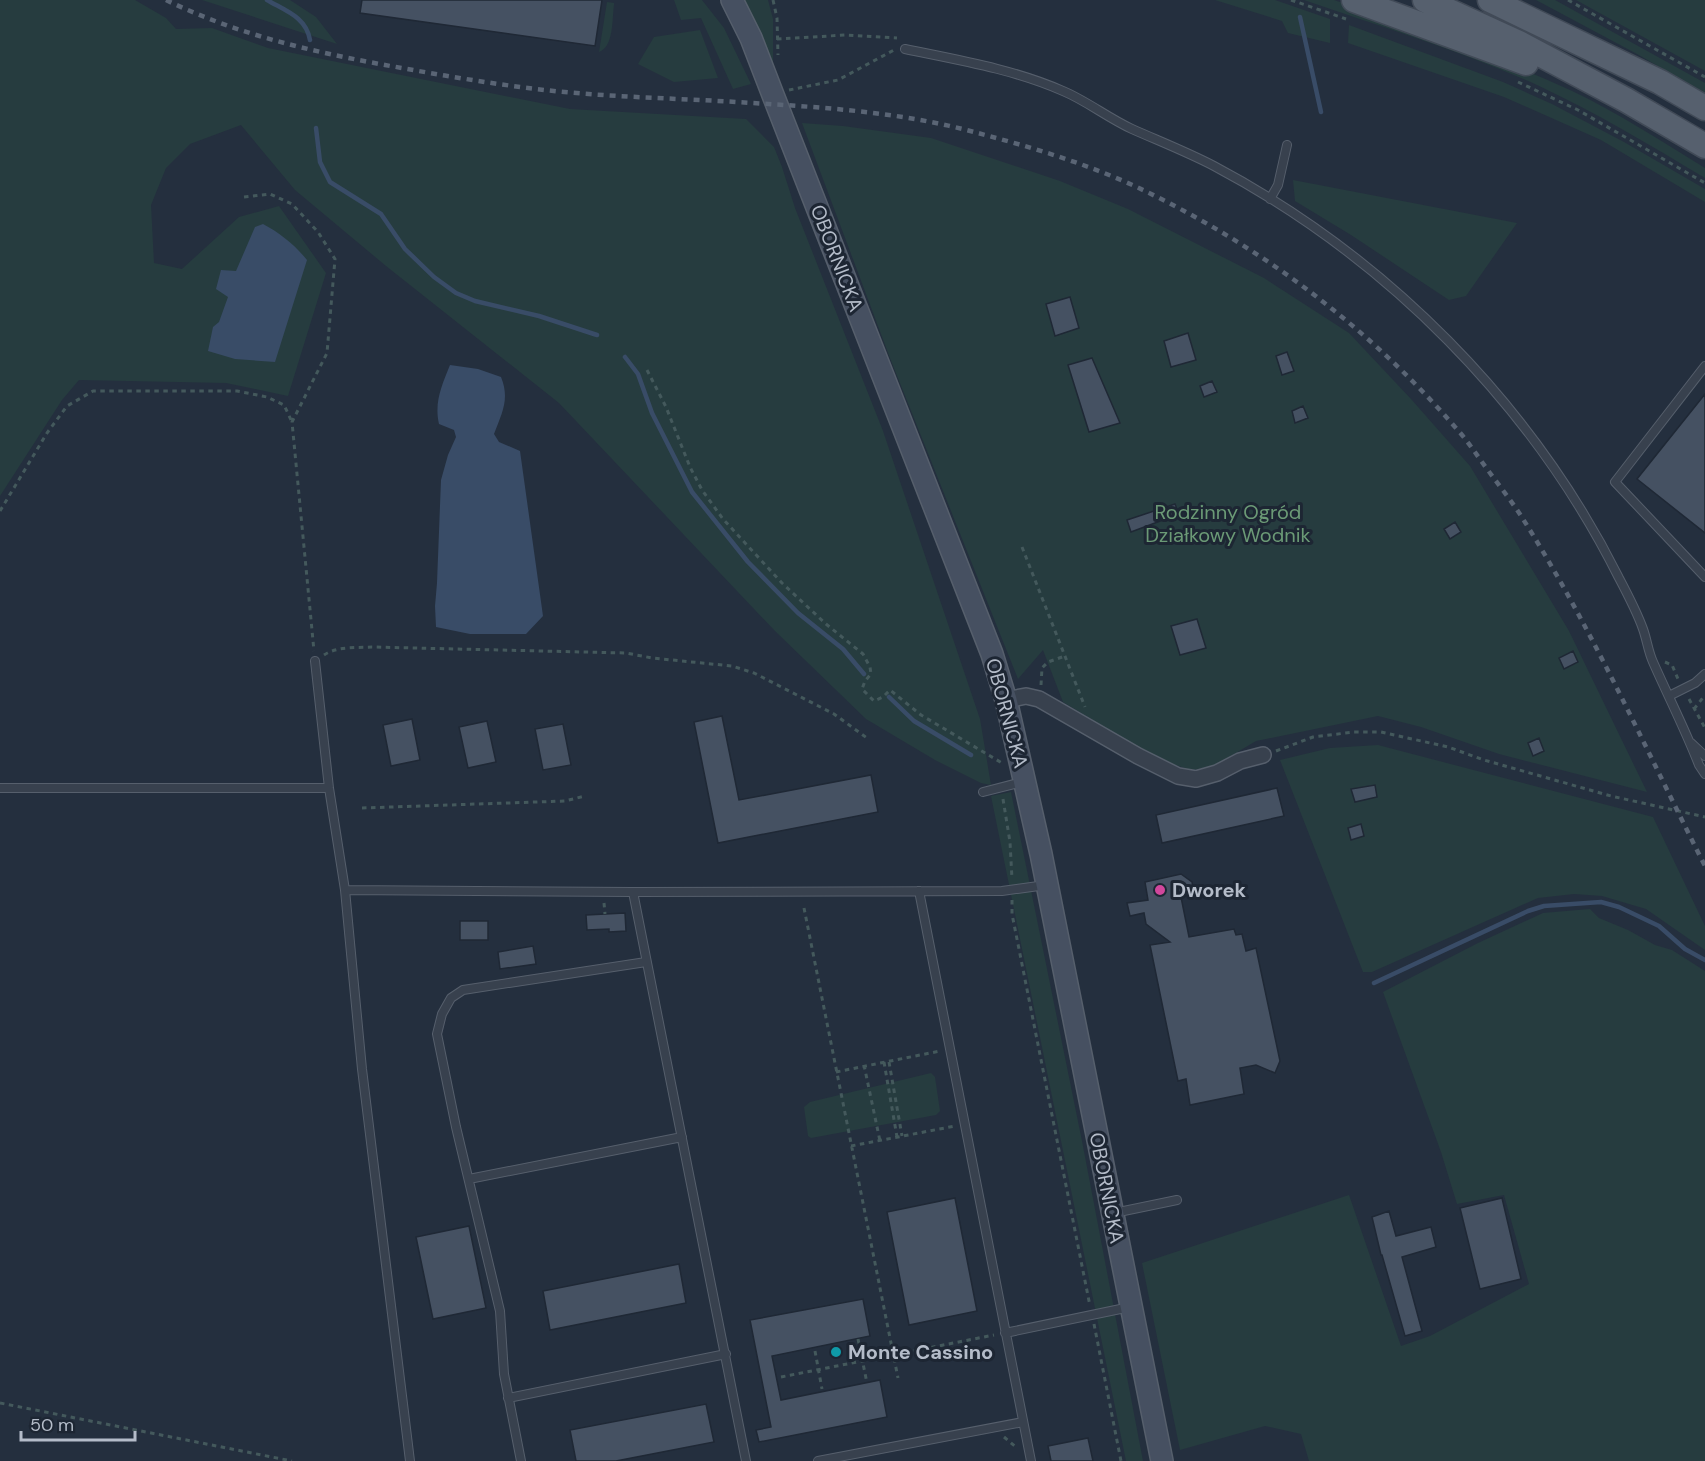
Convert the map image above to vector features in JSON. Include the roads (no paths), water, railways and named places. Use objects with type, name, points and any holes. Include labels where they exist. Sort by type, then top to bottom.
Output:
[{"type":"main road","name":"OBORNICKA","points":[[732,0],[751,38],[988,643],[1006,699],[1047,885],[1162,1461]]},
{"type":"main road","points":[[1425,0],[1521,44],[1623,98],[1705,146]]},
{"type":"main road","points":[[1490,0],[1657,80]]},
{"type":"main road","points":[[1521,0],[1583,33],[1705,108]]},
{"type":"main road","points":[[1355,11],[1485,46],[1577,84],[1623,98]]},
{"type":"street","points":[[1006,699],[1026,696],[1040,699],[1138,756],[1178,776],[1196,779],[1263,755]]},
{"type":"lane","points":[[905,49],[992,67],[1063,91],[1131,128],[1214,166],[1315,228],[1351,255],[1419,313],[1461,353],[1527,431],[1572,493],[1618,575],[1639,618],[1651,659],[1705,774]]},
{"type":"lane","points":[[1270,199],[1278,185],[1287,145]]},
{"type":"lane","points":[[1705,366],[1615,482],[1705,577]]},
{"type":"lane","points":[[315,661],[329,788],[345,890],[362,1069],[410,1461]]},
{"type":"lane","points":[[1669,696],[1695,683],[1705,674]]},
{"type":"lane","points":[[1690,742],[1705,756]]},
{"type":"lane","points":[[983,792],[1025,781]]},
{"type":"lane","points":[[0,788],[329,788]]},
{"type":"lane","points":[[345,890],[919,891],[1012,890],[1047,885]]},
{"type":"lane","points":[[919,891],[1031,1461]]},
{"type":"lane","points":[[633,892],[746,1461]]},
{"type":"lane","points":[[520,1461],[501,1354],[500,1311],[456,1127],[437,1034],[442,1014],[450,998],[463,990],[646,962]]},
{"type":"lane","points":[[469,1179],[682,1137]]},
{"type":"lane","points":[[1113,1214],[1177,1200]]},
{"type":"lane","points":[[1005,1333],[1131,1306]]},
{"type":"lane","points":[[508,1398],[726,1354]]},
{"type":"lane","points":[[818,1461],[1023,1422]]},
{"type":"water","points":[[263,224],[287,240],[307,260],[275,362],[235,359],[208,351],[213,327],[219,322],[228,297],[216,289],[221,270],[236,271],[255,227]]},
{"type":"water","points":[[450,365],[478,369],[501,377],[504,385],[504,406],[494,434],[499,442],[520,451],[543,616],[526,634],[470,634],[436,627],[441,480],[456,437],[454,430],[439,424],[437,408]]},
{"type":"waterway","points":[[267,0],[300,20],[310,40]]},
{"type":"waterway","points":[[1300,17],[1321,112]]},
{"type":"waterway","points":[[316,128],[320,162],[330,182],[381,214],[405,249],[434,277],[456,293],[475,301],[539,316],[597,335]]},
{"type":"waterway","points":[[625,357],[638,374],[652,413],[692,492],[748,562],[798,613],[843,649],[864,674]]},
{"type":"waterway","points":[[889,697],[914,721],[971,755]]},
{"type":"waterway","points":[[1374,983],[1528,911],[1544,906],[1601,902],[1619,907],[1659,926],[1685,949],[1705,960]]},
{"type":"railway","points":[[166,0],[219,23],[273,40],[357,60],[461,78],[586,94],[826,108],[916,119],[945,125],[1061,157],[1125,182],[1189,213],[1272,265],[1350,324],[1387,356],[1464,438],[1519,513],[1573,604],[1705,866]]},
{"type":"place","name":"Dworek","points":[[1160,890]]},
{"type":"place","name":"Monte Cassino","points":[[836,1352]]},
{"type":"park label","name":"Rodzinny Ogród Działkowy Wodnik","points":[[1228,524]]}]
